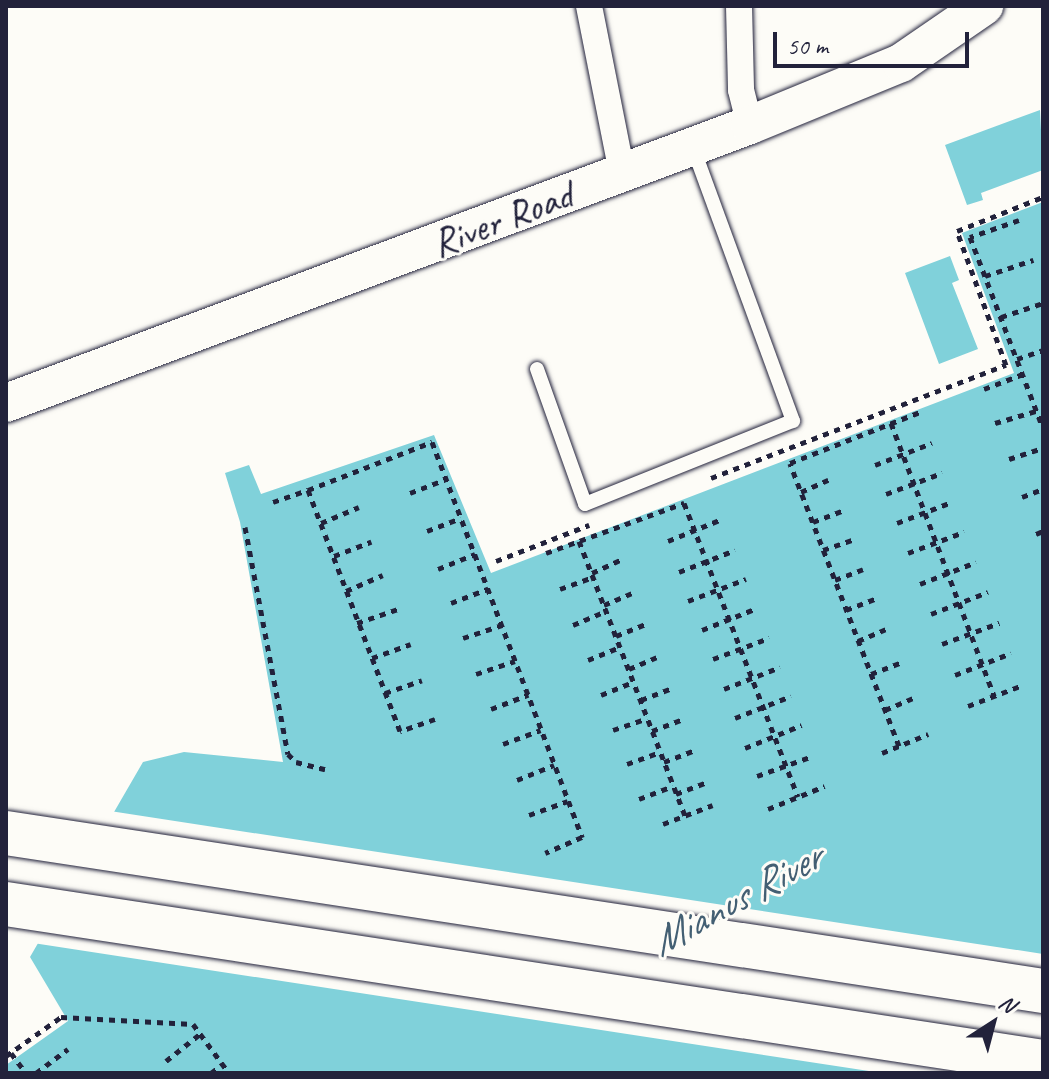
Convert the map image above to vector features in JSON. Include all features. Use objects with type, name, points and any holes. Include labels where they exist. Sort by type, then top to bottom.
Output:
[{"type":"highway","points":[[6,833],[1043,991]]},
{"type":"highway","points":[[6,904],[1043,1062]]},
{"type":"main road","name":"River Road","points":[[6,403],[750,125],[901,63],[984,6]]},
{"type":"street","points":[[589,6],[622,173]]},
{"type":"street","points":[[739,6],[741,90],[750,125]]},
{"type":"lane","points":[[537,369],[585,504],[793,421],[693,145]]},
{"type":"path","points":[[701,482],[1006,365],[957,231],[1043,197]]},
{"type":"path","points":[[970,237],[1019,220]]},
{"type":"path","points":[[967,227],[1043,428]]},
{"type":"path","points":[[985,276],[1033,260]]},
{"type":"path","points":[[1001,317],[1043,303]]},
{"type":"path","points":[[1017,359],[1043,350]]},
{"type":"path","points":[[984,389],[1023,374]]},
{"type":"path","points":[[1033,401],[1043,397]]},
{"type":"path","points":[[995,423],[1037,411]]},
{"type":"path","points":[[899,746],[790,463],[920,412]]},
{"type":"path","points":[[891,423],[994,696]]},
{"type":"path","points":[[273,502],[432,442],[582,837],[545,853]]},
{"type":"path","points":[[875,465],[932,443]]},
{"type":"path","points":[[1009,459],[1043,448]]},
{"type":"path","points":[[886,494],[942,473]]},
{"type":"path","points":[[410,493],[446,479]]},
{"type":"path","points":[[801,492],[828,480]]},
{"type":"path","points":[[1022,497],[1043,489]]},
{"type":"path","points":[[308,490],[400,731],[435,719]]},
{"type":"path","points":[[897,523],[952,502]]},
{"type":"path","points":[[546,553],[684,503],[798,797]]},
{"type":"path","points":[[321,523],[359,507]]},
{"type":"path","points":[[630,509],[634,521]]},
{"type":"path","points":[[812,522],[842,511]]},
{"type":"path","points":[[427,531],[461,518]]},
{"type":"path","points":[[496,561],[604,519]]},
{"type":"path","points":[[668,541],[722,519]]},
{"type":"path","points":[[245,527],[288,754],[296,762],[325,769]]},
{"type":"path","points":[[1036,534],[1043,531]]},
{"type":"path","points":[[908,553],[964,532]]},
{"type":"path","points":[[579,540],[685,816]]},
{"type":"path","points":[[823,550],[852,540]]},
{"type":"path","points":[[334,556],[371,542]]},
{"type":"path","points":[[679,572],[735,550]]},
{"type":"path","points":[[438,569],[475,554]]},
{"type":"path","points":[[560,589],[620,560]]},
{"type":"path","points":[[920,584],[976,562]]},
{"type":"path","points":[[835,580],[863,569]]},
{"type":"path","points":[[346,591],[383,575]]},
{"type":"path","points":[[688,601],[746,579]]},
{"type":"path","points":[[451,603],[488,589]]},
{"type":"path","points":[[931,614],[988,592]]},
{"type":"path","points":[[573,625],[632,593]]},
{"type":"path","points":[[846,610],[875,599]]},
{"type":"path","points":[[702,630],[757,608]]},
{"type":"path","points":[[356,623],[398,609]]},
{"type":"path","points":[[942,644],[999,623]]},
{"type":"path","points":[[616,636],[645,624]]},
{"type":"path","points":[[463,638],[502,625]]},
{"type":"path","points":[[858,641],[886,629]]},
{"type":"path","points":[[713,659],[769,638]]},
{"type":"path","points":[[372,658],[411,644]]},
{"type":"path","points":[[588,660],[620,647]]},
{"type":"path","points":[[955,675],[1011,653]]},
{"type":"path","points":[[628,669],[657,657]]},
{"type":"path","points":[[476,674],[515,661]]},
{"type":"path","points":[[871,674],[900,663]]},
{"type":"path","points":[[724,689],[780,667]]},
{"type":"path","points":[[385,693],[422,680]]},
{"type":"path","points":[[601,695],[633,682]]},
{"type":"path","points":[[968,706],[1023,685]]},
{"type":"path","points":[[640,700],[670,689]]},
{"type":"path","points":[[491,709],[528,695]]},
{"type":"path","points":[[735,718],[791,696]]},
{"type":"path","points":[[885,710],[913,698]]},
{"type":"path","points":[[613,730],[647,718]]},
{"type":"path","points":[[652,731],[681,720]]},
{"type":"path","points":[[745,748],[802,725]]},
{"type":"path","points":[[503,744],[541,730]]},
{"type":"path","points":[[882,753],[928,734]]},
{"type":"path","points":[[664,762],[693,751]]},
{"type":"path","points":[[627,764],[660,752]]},
{"type":"path","points":[[757,776],[813,756]]},
{"type":"path","points":[[517,780],[554,765]]},
{"type":"path","points":[[676,794],[705,783]]},
{"type":"path","points":[[639,799],[673,786]]},
{"type":"path","points":[[768,809],[825,786]]},
{"type":"path","points":[[529,815],[568,801]]},
{"type":"path","points":[[663,824],[713,805]]},
{"type":"path","points":[[24,1070],[10,1055],[64,1017],[193,1024],[229,1073]]},
{"type":"path","points":[[166,1061],[200,1034]]},
{"type":"path","points":[[36,1073],[68,1049]]},
{"type":"path","points":[[211,1073],[223,1064]]},
{"type":"water","points":[[1040,110],[1043,170],[981,193],[983,200],[967,205],[945,145]]},
{"type":"water","name":"Mianus River","points":[[1043,202],[1043,1073],[6,1073],[6,1065],[68,1021],[30,957],[143,762],[184,752],[283,762],[240,522],[225,473],[249,465],[261,494],[434,435],[491,573],[1014,373],[962,233]]},
{"type":"water","points":[[950,256],[959,280],[952,283],[978,349],[939,364],[905,273]]},
{"type":"pier","points":[[110,811],[1043,954],[1043,1073],[882,1073],[33,943]]}]
